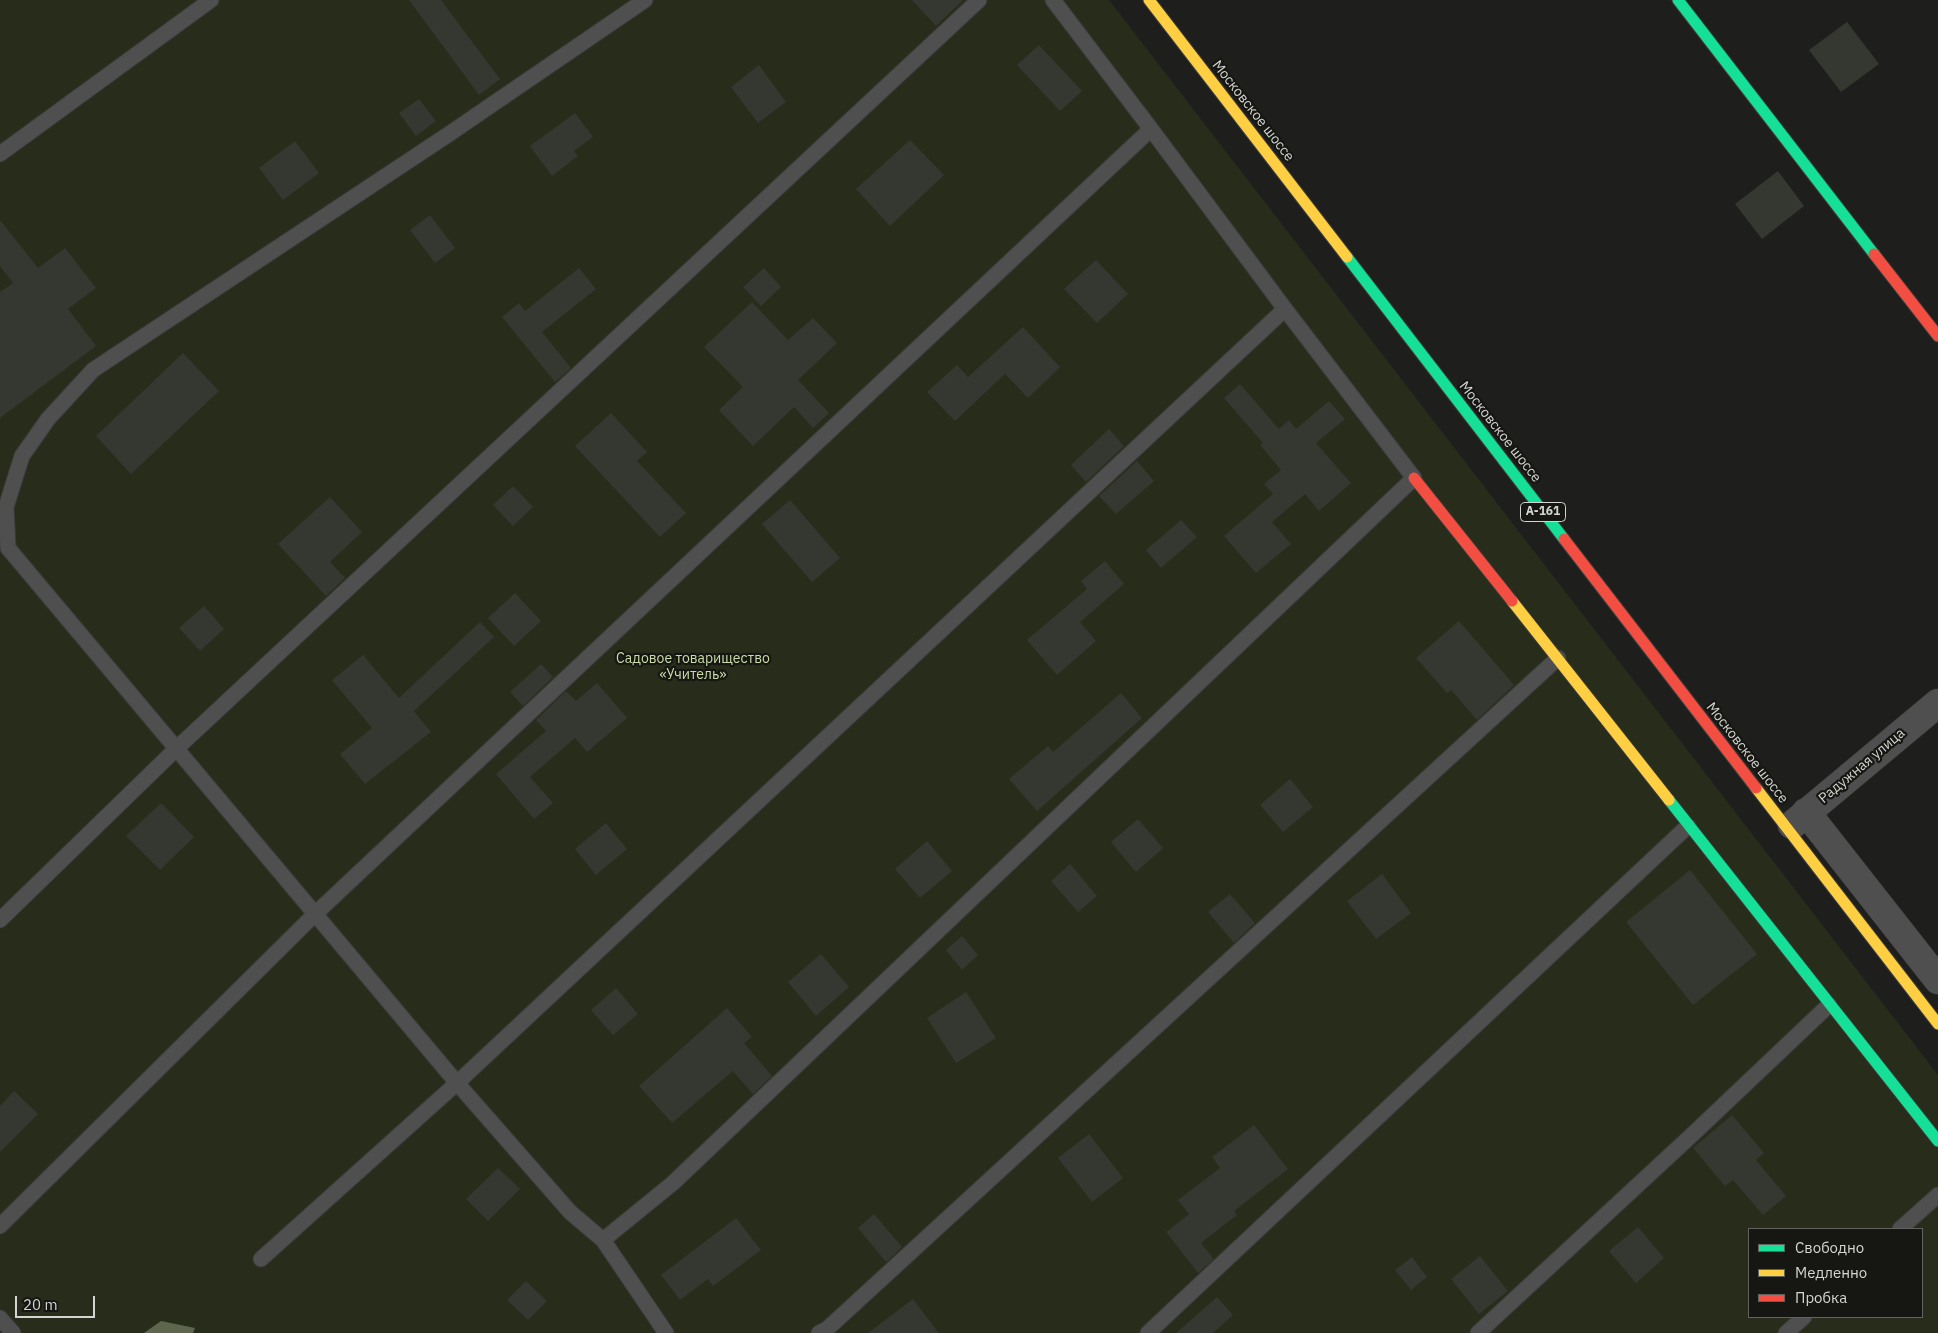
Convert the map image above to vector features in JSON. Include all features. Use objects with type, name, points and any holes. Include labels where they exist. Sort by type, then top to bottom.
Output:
[{"type":"main road","name":"Московское шоссе","points":[[1149,0],[1796,821],[1938,1024]]},
{"type":"main road","points":[[1678,0],[1938,336]]},
{"type":"main road","points":[[1414,478],[1558,658],[1829,1005],[1938,1140]]},
{"type":"street","name":"Радужная улица","points":[[1796,821],[1938,703]]},
{"type":"street","points":[[1796,821],[1938,980]]},
{"type":"lane","points":[[0,154],[211,0]]},
{"type":"lane","points":[[645,0],[449,134],[93,370],[48,419],[22,456],[3,511],[8,548],[457,1083],[570,1212],[603,1240],[666,1333]]},
{"type":"lane","points":[[0,920],[177,748],[979,0]]},
{"type":"lane","points":[[603,1240],[674,1183],[1414,478],[1053,0]]},
{"type":"lane","points":[[0,1226],[315,914],[1151,129]]},
{"type":"lane","points":[[260,1259],[457,1083],[1285,309]]},
{"type":"lane","points":[[819,1333],[834,1322],[1558,658]]},
{"type":"lane","points":[[1148,1333],[1688,826]]},
{"type":"lane","points":[[1478,1333],[1829,1005]]},
{"type":"lane","points":[[1901,1228],[1938,1195]]},
{"type":"lane","points":[[0,1318],[13,1333]]},
{"type":"lane","points":[[1786,1333],[1803,1318]]},
{"type":"green space","name":"Садовое товарищество «Учитель»","points":[[0,0],[1109,0],[1938,1075],[1938,1333],[0,1333]]},
{"type":"shaded area","points":[[161,1321],[195,1328],[193,1333],[144,1333]]},
{"type":"building","points":[[409,0],[441,0],[500,79],[479,95]]},
{"type":"building","points":[[912,0],[963,0],[936,26]]},
{"type":"building","points":[[1847,22],[1879,64],[1841,92],[1809,50]]},
{"type":"building","points":[[1039,45],[1082,91],[1060,111],[1017,65]]},
{"type":"building","points":[[759,65],[786,102],[758,123],[731,87]]},
{"type":"building","points":[[419,99],[436,121],[416,136],[399,113]]},
{"type":"building","points":[[575,113],[593,137],[574,151],[578,156],[552,176],[530,146]]},
{"type":"building","points":[[910,140],[944,175],[890,226],[856,189]]},
{"type":"building","points":[[295,141],[319,173],[283,200],[259,168]]},
{"type":"building","points":[[1778,171],[1804,206],[1762,239],[1735,204]]},
{"type":"building","points":[[430,215],[455,248],[435,263],[410,230]]},
{"type":"building","points":[[0,220],[38,268],[65,248],[96,288],[68,309],[96,346],[0,418],[0,292],[13,283],[0,266]]},
{"type":"building","points":[[1096,260],[1128,294],[1097,323],[1064,289]]},
{"type":"building","points":[[579,268],[596,289],[542,332],[571,368],[555,382],[502,317],[519,303],[525,311]]},
{"type":"building","points":[[764,268],[781,287],[761,306],[743,287]]},
{"type":"building","points":[[752,302],[788,340],[813,318],[837,343],[798,380],[829,413],[813,428],[794,407],[753,446],[719,410],[743,387],[704,347]]},
{"type":"building","points":[[1023,327],[1060,367],[1028,398],[1005,374],[955,421],[927,392],[957,365],[968,377]]},
{"type":"building","points":[[183,353],[219,391],[131,474],[96,436]]},
{"type":"building","points":[[1240,384],[1279,429],[1289,420],[1296,429],[1329,401],[1345,419],[1316,443],[1351,483],[1319,511],[1305,494],[1272,522],[1291,544],[1256,573],[1224,536],[1273,494],[1264,484],[1281,470],[1260,445],[1263,443],[1224,398]]},
{"type":"building","points":[[611,413],[647,452],[637,461],[686,513],[660,537],[575,446]]},
{"type":"building","points":[[1109,429],[1124,446],[1086,482],[1071,465]]},
{"type":"building","points":[[1137,461],[1154,481],[1116,514],[1099,496]]},
{"type":"building","points":[[513,486],[533,507],[513,526],[493,505]]},
{"type":"building","points":[[330,497],[362,532],[330,562],[345,578],[326,596],[278,544]]},
{"type":"building","points":[[790,500],[840,558],[812,582],[762,524]]},
{"type":"building","points":[[1181,520],[1197,537],[1161,568],[1146,550]]},
{"type":"building","points":[[1105,561],[1124,584],[1080,622],[1096,641],[1057,675],[1027,640],[1087,589],[1081,581]]},
{"type":"building","points":[[515,593],[541,621],[514,646],[488,618]]},
{"type":"building","points":[[204,606],[224,629],[200,651],[179,628]]},
{"type":"building","points":[[1459,621],[1514,685],[1477,720],[1451,690],[1447,693],[1416,658]]},
{"type":"building","points":[[480,622],[494,637],[414,711],[431,732],[365,784],[340,754],[372,728],[332,680],[363,655],[399,698]]},
{"type":"building","points":[[541,664],[553,677],[523,706],[510,692]]},
{"type":"building","points":[[597,683],[627,718],[587,752],[575,738],[530,777],[553,803],[534,819],[496,774],[546,731],[536,720],[566,691],[576,701]]},
{"type":"building","points":[[1121,693],[1142,718],[1037,811],[1009,779],[1048,746],[1053,752]]},
{"type":"building","points":[[1290,779],[1313,807],[1283,832],[1260,805]]},
{"type":"building","points":[[161,803],[194,837],[160,870],[126,836]]},
{"type":"building","points":[[1138,819],[1163,848],[1136,872],[1111,842]]},
{"type":"building","points":[[606,823],[627,849],[596,875],[575,849]]},
{"type":"building","points":[[927,841],[952,871],[920,898],[895,869]]},
{"type":"building","points":[[1070,864],[1097,896],[1078,912],[1051,881]]},
{"type":"building","points":[[1690,870],[1757,954],[1693,1005],[1626,922]]},
{"type":"building","points":[[1382,874],[1411,913],[1376,939],[1347,901]]},
{"type":"building","points":[[1230,894],[1255,923],[1234,943],[1208,912]]},
{"type":"building","points":[[962,936],[978,955],[962,970],[946,950]]},
{"type":"building","points":[[821,954],[849,987],[816,1016],[788,982]]},
{"type":"building","points":[[616,988],[638,1014],[613,1035],[591,1010]]},
{"type":"building","points":[[966,992],[996,1038],[956,1063],[927,1018]]},
{"type":"building","points":[[727,1008],[752,1037],[744,1043],[772,1076],[753,1094],[733,1071],[672,1123],[639,1086]]},
{"type":"building","points":[[14,1091],[38,1114],[0,1152],[0,1106]]},
{"type":"building","points":[[1732,1115],[1764,1153],[1756,1160],[1786,1196],[1763,1215],[1733,1180],[1725,1186],[1693,1148]]},
{"type":"building","points":[[1254,1125],[1288,1169],[1234,1211],[1237,1215],[1201,1243],[1214,1259],[1198,1273],[1166,1232],[1189,1214],[1178,1200],[1220,1168],[1212,1157]]},
{"type":"building","points":[[1089,1134],[1123,1178],[1092,1202],[1058,1158]]},
{"type":"building","points":[[498,1168],[520,1189],[488,1221],[466,1199]]},
{"type":"building","points":[[874,1214],[902,1247],[886,1262],[858,1228]]},
{"type":"building","points":[[736,1218],[761,1250],[713,1286],[708,1279],[680,1300],[661,1275]]},
{"type":"building","points":[[1638,1227],[1664,1258],[1636,1283],[1609,1251]]},
{"type":"building","points":[[1480,1256],[1508,1291],[1479,1314],[1451,1279]]},
{"type":"building","points":[[1412,1257],[1427,1277],[1411,1290],[1395,1270]]},
{"type":"building","points":[[526,1281],[547,1301],[528,1320],[507,1300]]},
{"type":"building","points":[[1217,1297],[1233,1315],[1213,1333],[1176,1333]]},
{"type":"building","points":[[913,1299],[939,1333],[868,1333]]},
{"type":"traffic: fast","points":[[1678,0],[1874,254]]},
{"type":"traffic: fast","points":[[1347,257],[1564,539]]},
{"type":"traffic: fast","points":[[1669,800],[1938,1141]]},
{"type":"traffic: slow","points":[[1149,0],[1347,257]]},
{"type":"traffic: slow","points":[[1512,601],[1669,800]]},
{"type":"traffic: slow","points":[[1756,788],[1938,1024]]},
{"type":"traffic: jam","points":[[1874,254],[1938,336]]},
{"type":"traffic: jam","points":[[1414,478],[1512,601]]},
{"type":"traffic: jam","points":[[1564,539],[1756,788]]}]
